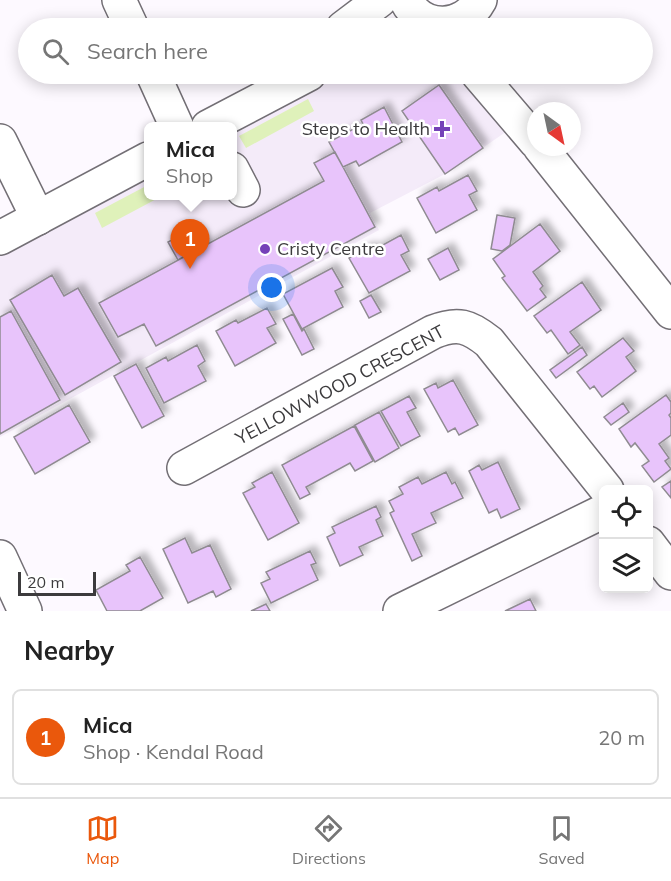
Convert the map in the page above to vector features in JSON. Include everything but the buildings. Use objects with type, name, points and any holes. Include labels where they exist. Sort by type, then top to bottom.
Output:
[{"type":"street","points":[[119,0],[127,18]]},
{"type":"street","points":[[356,18],[380,0]]},
{"type":"street","points":[[464,18],[481,0]]},
{"type":"street","points":[[480,18],[481,0]]},
{"type":"street","points":[[158,84],[175,122]]},
{"type":"street","points":[[215,122],[270,84]]},
{"type":"street","points":[[216,122],[290,84]]},
{"type":"street","points":[[487,84],[527,131]]},
{"type":"street","points":[[495,84],[505,104]]},
{"type":"street","points":[[0,141],[38,218]]},
{"type":"street","points":[[547,156],[671,312]]},
{"type":"street","points":[[0,238],[144,161]]},
{"type":"street","name":"YELLOWWOOD CRESCENT","points":[[184,468],[433,332],[447,327],[462,327],[475,332],[489,342],[604,485]]},
{"type":"street","points":[[400,611],[599,513]]},
{"type":"street","points":[[653,550],[671,573]]},
{"type":"street","points":[[0,557],[25,611]]},
{"type":"shaded area","points":[[294,84],[487,84],[520,122],[445,174],[370,213],[379,230],[0,437],[0,238],[144,161],[144,200],[237,200],[237,124]]},
{"type":"green space","points":[[308,99],[314,111],[246,148],[239,136]]},
{"type":"green space","points":[[144,187],[144,200],[154,200],[102,228],[95,213]]},
{"type":"place","name":"Steps to Health","points":[[442,129]]},
{"type":"place","name":"Cristy Centre","points":[[265,249]]},
{"type":"place","name":"Mica","points":[[190,269]]}]
